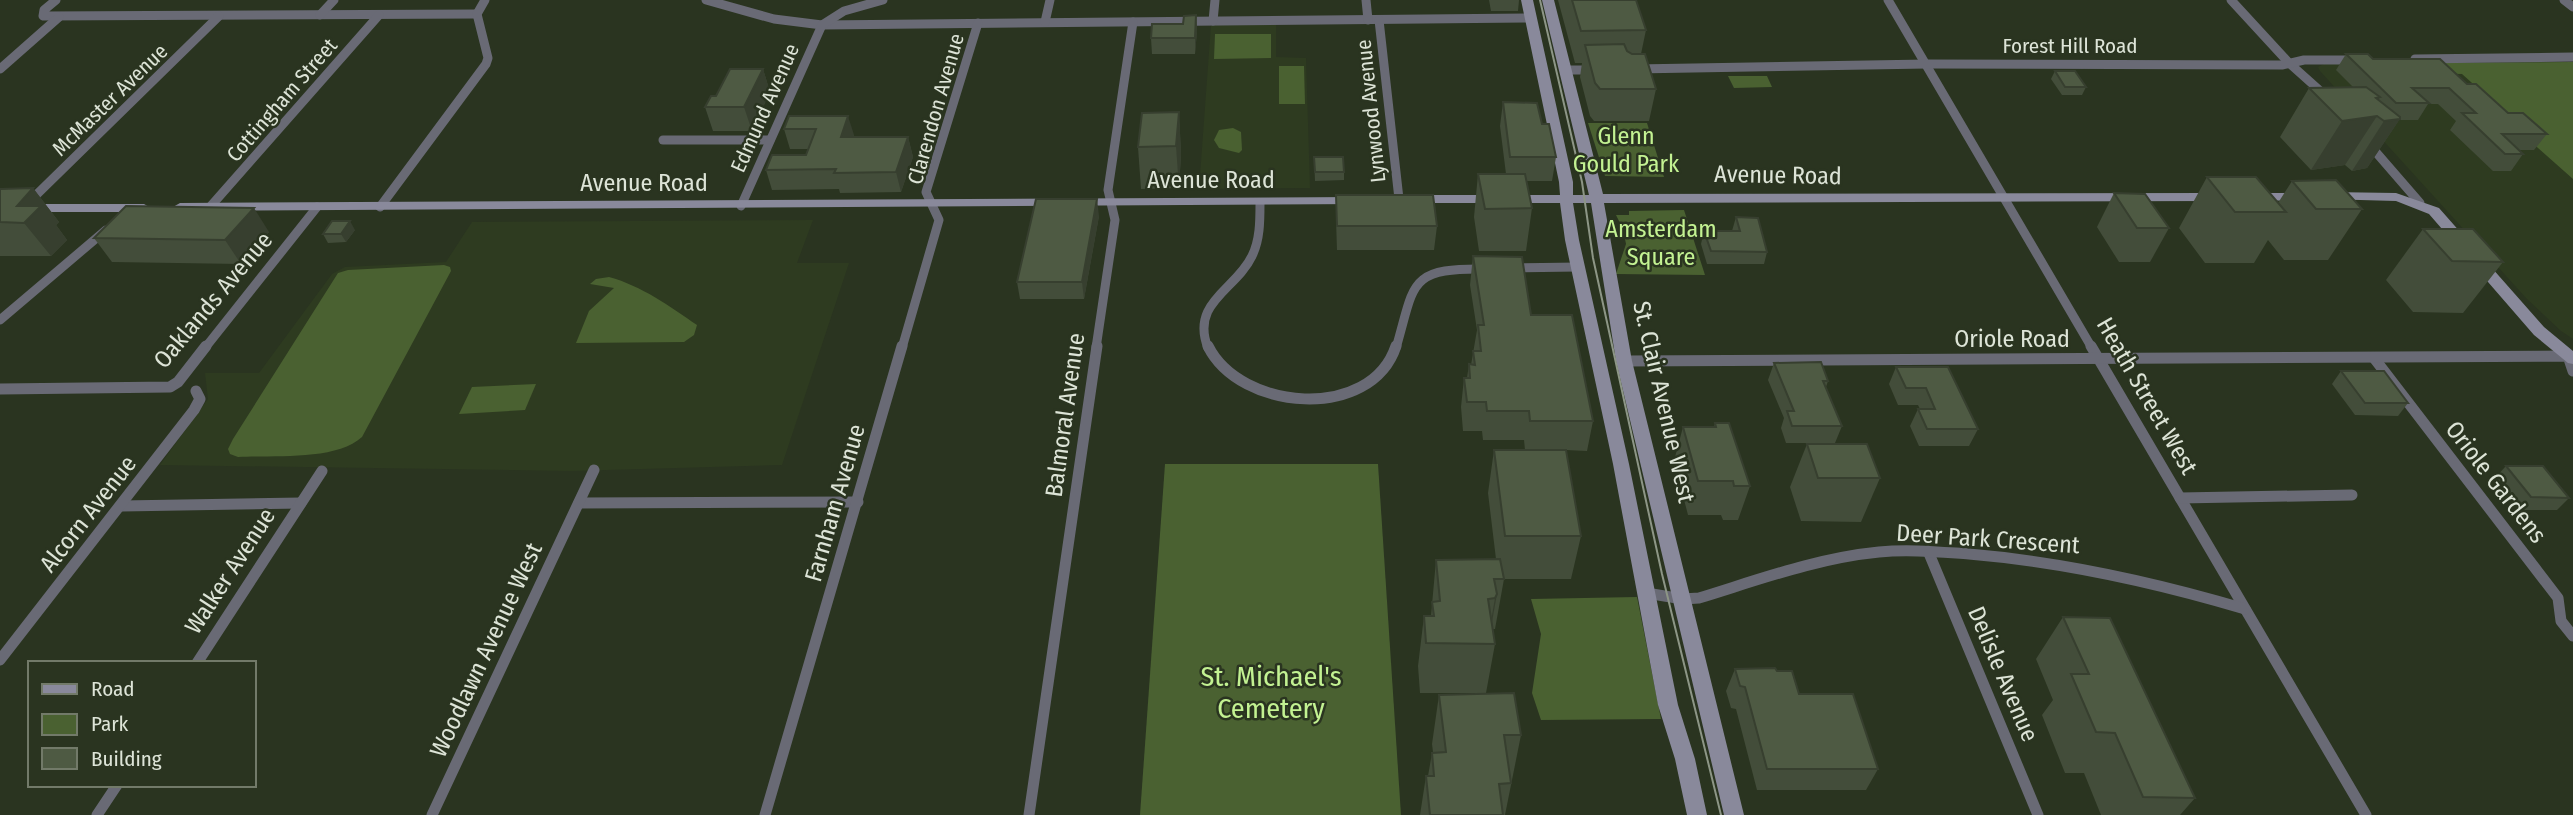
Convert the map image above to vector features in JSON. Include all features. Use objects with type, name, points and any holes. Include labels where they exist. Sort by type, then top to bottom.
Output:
[{"type":"main road","points":[[1527,0],[1567,197],[1567,211],[1578,267],[1668,705],[1685,760],[1697,815]]},
{"type":"main road","name":"St. Clair Avenue West","points":[[1548,0],[1597,197],[1624,361],[1734,815]]},
{"type":"main road","name":"Avenue Road","points":[[0,208],[1260,204],[1567,197],[1789,199],[2376,194],[2420,203]]},
{"type":"main road","points":[[2420,203],[2446,222],[2539,331],[2572,358]]},
{"type":"street","points":[[56,0],[44,10],[43,16],[477,14]]},
{"type":"street","name":"Cottingham Street","points":[[320,15],[334,0]]},
{"type":"street","points":[[380,207],[486,64],[488,58],[477,14],[485,0]]},
{"type":"street","points":[[706,0],[774,19],[822,25],[1531,18]]},
{"type":"street","points":[[822,25],[844,11],[883,0]]},
{"type":"street","points":[[1045,22],[1050,0]]},
{"type":"street","points":[[1213,21],[1215,0]]},
{"type":"street","name":"Lynwood Avenue","points":[[1366,0],[1368,20]]},
{"type":"street","name":"Heath Street West","points":[[1888,0],[2366,815]]},
{"type":"street","points":[[2231,0],[2289,63],[2313,82],[2338,109]]},
{"type":"street","points":[[2564,0],[2573,7]]},
{"type":"street","name":"Cottingham Street","points":[[210,207],[379,15]]},
{"type":"street","name":"McMaster Avenue","points":[[23,208],[219,16]]},
{"type":"street","points":[[0,69],[60,17]]},
{"type":"street","name":"Lynwood Avenue","points":[[1379,20],[1386,200]]},
{"type":"street","name":"Balmoral Avenue","points":[[1029,815],[1115,219],[1108,190],[1133,22]]},
{"type":"street","name":"Clarendon Avenue","points":[[931,204],[926,192],[978,23]]},
{"type":"street","name":"Edmund Avenue","points":[[741,206],[822,25]]},
{"type":"street","points":[[2399,59],[2573,57]]},
{"type":"street","name":"Forest Hill Road","points":[[1620,70],[2372,60]]},
{"type":"street","points":[[1567,70],[1606,70]]},
{"type":"street","points":[[2363,137],[2420,203]]},
{"type":"street","points":[[663,141],[770,140]]},
{"type":"street","name":"Farnham Avenue","points":[[765,815],[939,220],[931,204]]},
{"type":"street","points":[[1260,204],[1258,240],[1247,264],[1216,296],[1204,330],[1212,355],[1230,375],[1253,389],[1310,400],[1334,397],[1358,389],[1379,374],[1394,355],[1415,286],[1444,269],[1489,268]]},
{"type":"street","name":"Oaklands Avenue","points":[[0,389],[170,387],[178,382],[317,207]]},
{"type":"street","points":[[0,320],[132,208]]},
{"type":"street","points":[[1502,268],[1578,267]]},
{"type":"street","points":[[0,308],[13,309]]},
{"type":"street","name":"Oriole Gardens","points":[[2374,358],[2558,598],[2561,621],[2573,636]]},
{"type":"street","name":"Oriole Road","points":[[1624,361],[2572,358]]},
{"type":"street","name":"Alcorn Avenue","points":[[0,660],[194,410],[200,399],[196,391]]},
{"type":"street","name":"Woodlawn Avenue West","points":[[432,815],[594,470]]},
{"type":"street","name":"Walker Avenue","points":[[198,661],[322,471]]},
{"type":"street","points":[[2180,498],[2352,495]]},
{"type":"street","points":[[579,503],[858,502]]},
{"type":"street","name":"Walker Avenue","points":[[122,506],[301,503]]},
{"type":"street","name":"Deer Park Crescent","points":[[1646,593],[1683,599],[1699,598],[1812,563],[1879,552],[1927,551],[2020,557],[2084,566],[2150,581],[2245,609]]},
{"type":"street","name":"Delisle Avenue","points":[[1927,551],[2038,815]]},
{"type":"street","points":[[97,815],[116,787]]},
{"type":"shaded area","points":[[1276,24],[1276,57],[1306,58],[1310,188],[1199,189],[1211,25]]},
{"type":"shaded area","points":[[2324,64],[2573,65],[2573,339],[2527,299],[2320,71],[2318,67]]},
{"type":"shaded area","points":[[813,220],[797,263],[849,263],[782,465],[572,471],[160,465],[208,399],[205,373],[259,373],[332,274],[345,267],[446,262],[472,222]]},
{"type":"green space","points":[[1215,34],[1271,34],[1271,58],[1214,59]]},
{"type":"green space","points":[[2573,62],[2573,179],[2496,111],[2499,107],[2462,74],[2424,73],[2411,63]]},
{"type":"green space","points":[[1279,66],[1304,66],[1305,104],[1279,104]]},
{"type":"green space","points":[[1728,76],[1767,76],[1772,87],[1734,88]]},
{"type":"green space","name":"Glenn Gould Park","points":[[1588,123],[1647,123],[1664,177],[1605,176]]},
{"type":"green space","points":[[1233,128],[1241,132],[1242,150],[1239,153],[1219,148],[1214,140],[1219,130]]},
{"type":"green space","name":"Amsterdam Square","points":[[1684,210],[1705,275],[1616,274],[1626,244],[1616,215],[1629,215],[1629,211]]},
{"type":"green space","points":[[444,265],[450,267],[451,271],[362,437],[351,445],[321,453],[238,457],[230,454],[228,449],[233,439],[338,273],[348,270]]},
{"type":"green space","points":[[609,277],[644,291],[687,318],[697,325],[694,335],[684,342],[576,343],[589,311],[614,288],[590,284],[596,279]]},
{"type":"green space","points":[[536,384],[525,410],[459,414],[472,387]]},
{"type":"green space","name":"St. Michael's Cemetery","points":[[1165,464],[1378,464],[1401,815],[1140,815]]},
{"type":"green space","points":[[1637,597],[1661,719],[1541,720],[1532,693],[1541,634],[1531,599]]},
{"type":"building","points":[[1572,0],[1636,0],[1646,30],[1581,31]]},
{"type":"building","points":[[1196,15],[1195,38],[1151,38],[1152,24],[1183,24],[1184,16]]},
{"type":"building","points":[[1624,44],[1632,54],[1645,54],[1656,89],[1600,89],[1595,83],[1585,45]]},
{"type":"building","points":[[2346,54],[2368,54],[2373,59],[2440,59],[2467,84],[2476,84],[2508,113],[2523,113],[2547,134],[2502,134],[2523,154],[2505,154],[2462,113],[2476,113],[2449,88],[2412,88],[2429,103],[2396,103]]},
{"type":"building","points":[[730,69],[763,69],[744,107],[705,107],[711,96],[716,96]]},
{"type":"building","points":[[2055,71],[2075,71],[2086,87],[2065,87]]},
{"type":"building","points":[[2366,87],[2380,97],[2376,98],[2400,119],[2384,121],[2377,116],[2342,121],[2309,88]]},
{"type":"building","points":[[1503,102],[1537,103],[1542,124],[1549,124],[1556,157],[1510,157]]},
{"type":"building","points":[[1179,112],[1176,146],[1138,147],[1142,113]]},
{"type":"building","points":[[789,116],[848,116],[841,137],[908,137],[896,172],[766,170],[772,155],[806,155],[816,129],[784,129]]},
{"type":"building","points":[[1314,157],[1343,157],[1344,172],[1315,172]]},
{"type":"building","points":[[1478,174],[1525,174],[1532,208],[1485,209]]},
{"type":"building","points":[[2207,177],[2256,177],[2286,212],[2235,212]]},
{"type":"building","points":[[2336,180],[2362,209],[2316,209],[2292,181]]},
{"type":"building","points":[[33,188],[17,206],[41,206],[24,223],[0,222],[0,189]]},
{"type":"building","points":[[2114,193],[2145,194],[2169,228],[2137,228]]},
{"type":"building","points":[[1336,195],[1433,195],[1437,226],[1337,226]]},
{"type":"building","points":[[1036,199],[1097,199],[1082,282],[1017,282]]},
{"type":"building","points":[[126,206],[254,208],[225,240],[94,238]]},
{"type":"building","points":[[1736,217],[1758,218],[1767,252],[1711,251],[1704,231],[1711,231],[1713,228],[1718,231],[1740,231]]},
{"type":"building","points":[[332,221],[350,221],[341,234],[323,234]]},
{"type":"building","points":[[2423,229],[2473,229],[2503,262],[2452,261]]},
{"type":"building","points":[[1473,256],[1522,257],[1531,315],[1572,315],[1593,421],[1530,421],[1529,411],[1487,411],[1486,402],[1467,402],[1464,378],[1470,378],[1469,364],[1475,365],[1473,351],[1481,351],[1478,325],[1484,325]]},
{"type":"building","points":[[1821,362],[1828,381],[1823,381],[1842,426],[1792,426],[1787,411],[1794,411],[1774,363]]},
{"type":"building","points":[[1896,367],[1948,367],[1978,429],[1927,429],[1918,409],[1935,409],[1926,388],[1906,388]]},
{"type":"building","points":[[2341,371],[2384,371],[2408,403],[2365,403]]},
{"type":"building","points":[[1715,423],[1729,423],[1750,486],[1734,486],[1733,481],[1698,481],[1683,427],[1716,427]]},
{"type":"building","points":[[1807,444],[1867,444],[1880,478],[1818,478]]},
{"type":"building","points":[[1494,450],[1566,450],[1581,536],[1505,536]]},
{"type":"building","points":[[2506,466],[2543,466],[2569,498],[2531,497]]},
{"type":"building","points":[[1500,559],[1504,579],[1494,579],[1497,594],[1495,598],[1488,599],[1495,644],[1426,643],[1424,616],[1434,616],[1432,602],[1440,601],[1436,560]]},
{"type":"building","points":[[2063,617],[2110,618],[2195,798],[2143,797],[2115,733],[2096,732],[2071,674],[2089,674]]},
{"type":"building","points":[[1775,668],[1777,671],[1792,671],[1799,694],[1853,694],[1878,769],[1767,769],[1745,687],[1740,686],[1735,669]]},
{"type":"building","points":[[1514,693],[1521,735],[1504,735],[1511,783],[1499,784],[1503,815],[1430,815],[1426,776],[1434,776],[1432,753],[1446,752],[1439,695]]},
{"type":"tram line","points":[[1540,0],[1582,182],[1593,258],[1662,574],[1721,815]]}]
